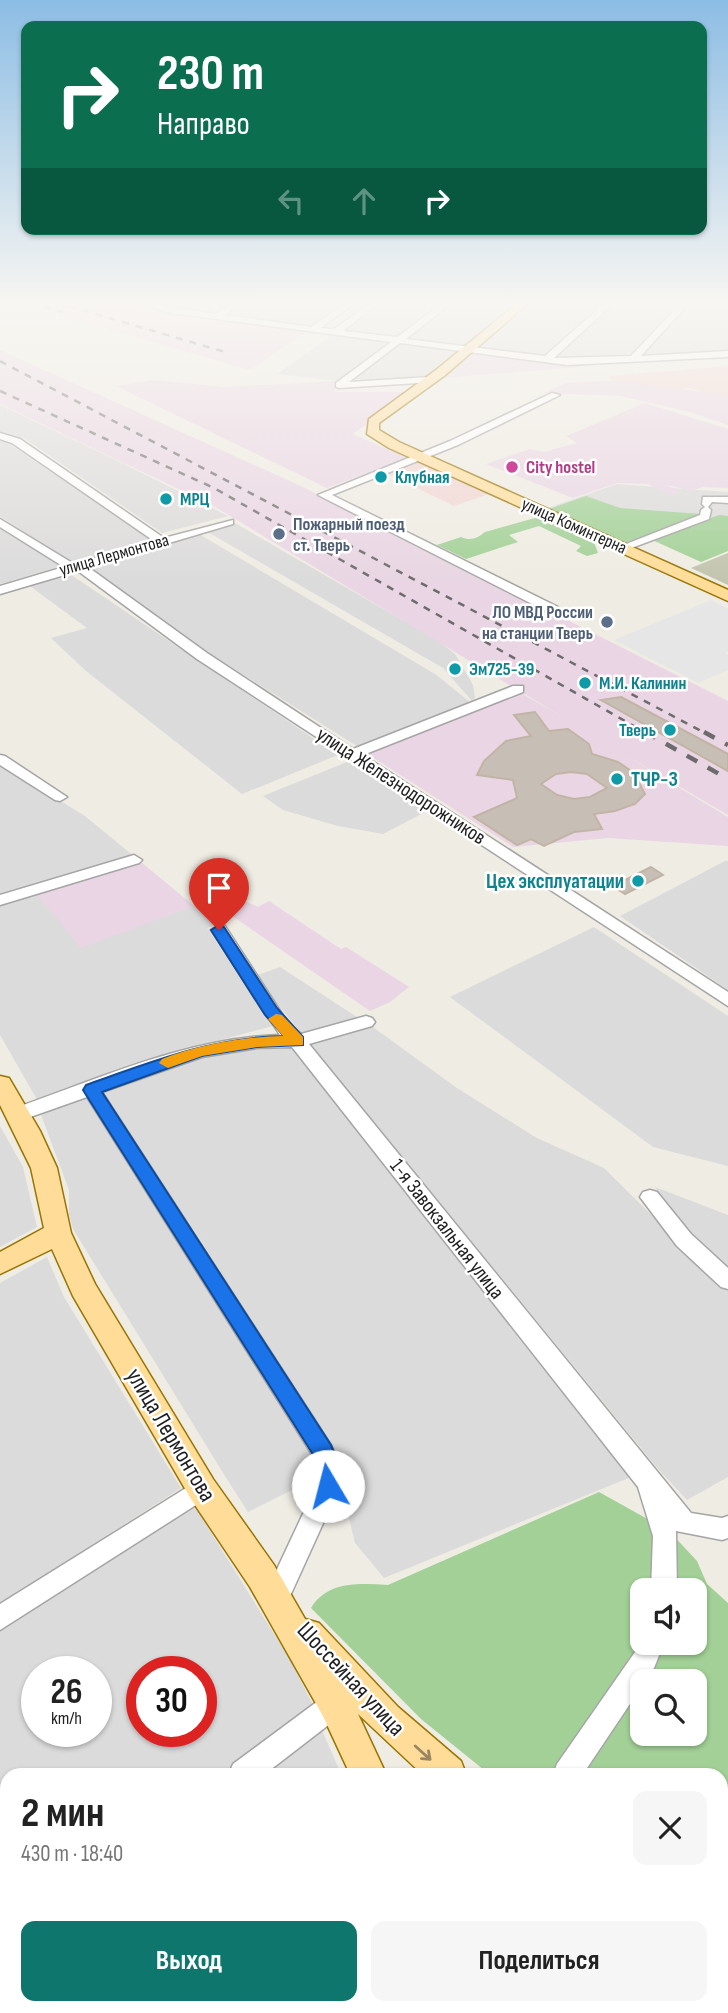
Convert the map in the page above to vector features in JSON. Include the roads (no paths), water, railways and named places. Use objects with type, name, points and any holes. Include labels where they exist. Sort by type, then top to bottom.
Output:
[{"type":"main road","name":"улица Коминтерна","points":[[410,396],[371,427],[375,434],[728,596]]},
{"type":"main road","name":"улица Лермонтова","points":[[0,1084],[19,1114],[44,1168],[58,1233],[83,1288],[202,1489],[270,1587],[335,1704],[365,1768]]},
{"type":"main road","points":[[0,1264],[58,1233]]},
{"type":"main road","name":"Шоссейная улица","points":[[270,1587],[346,1679],[442,1768]]},
{"type":"street","points":[[553,396],[420,456],[323,495],[554,610]]},
{"type":"street","points":[[0,436],[16,441],[162,541]]},
{"type":"street","points":[[622,548],[705,517],[707,499],[728,500]]},
{"type":"street","name":"улица Железнодорожников","points":[[0,522],[75,567],[202,656],[728,1000]]},
{"type":"street","name":"улица Лермонтова","points":[[0,590],[229,522]]},
{"type":"street","points":[[352,754],[518,689]]},
{"type":"street","points":[[0,759],[60,797]]},
{"type":"street","points":[[0,901],[134,860]]},
{"type":"street","name":"1-я Завокзальная улица","points":[[219,930],[275,1018],[297,1041],[649,1483],[684,1523],[722,1529],[728,1527]]},
{"type":"street","points":[[19,1114],[199,1051],[257,1042],[297,1041],[327,1035],[366,1021]]},
{"type":"street","points":[[92,1090],[209,1269],[323,1452],[331,1472],[328,1486],[270,1587]]},
{"type":"street","points":[[650,1197],[684,1240],[728,1281]]},
{"type":"street","points":[[649,1483],[665,1536],[664,1578]]},
{"type":"street","points":[[0,1618],[202,1489]]},
{"type":"street","points":[[571,1768],[646,1655]]},
{"type":"street","points":[[251,1768],[335,1704]]},
{"type":"railway","points":[[11,396],[214,488],[648,734]]},
{"type":"railway","points":[[66,396],[707,734]]},
{"type":"railway","points":[[645,732],[728,779]]},
{"type":"railway","points":[[704,732],[728,745]]},
{"type":"place","name":"City hostel","points":[[512,467]]},
{"type":"place","name":"Клубная","points":[[381,477]]},
{"type":"place","name":"МРЦ","points":[[166,499]]},
{"type":"place","name":"Пожарный поезд ст. Тверь","points":[[279,534]]},
{"type":"place","name":"ЛО МВД России на станции Тверь","points":[[607,622]]},
{"type":"place","name":"Эм725-39","points":[[455,669]]},
{"type":"place","name":"М.И. Калинин","points":[[585,683]]},
{"type":"place","name":"Тверь","points":[[670,730]]},
{"type":"place","name":"ТЧР-3","points":[[617,779]]},
{"type":"place","name":"Цех эксплуатации","points":[[638,881]]}]
